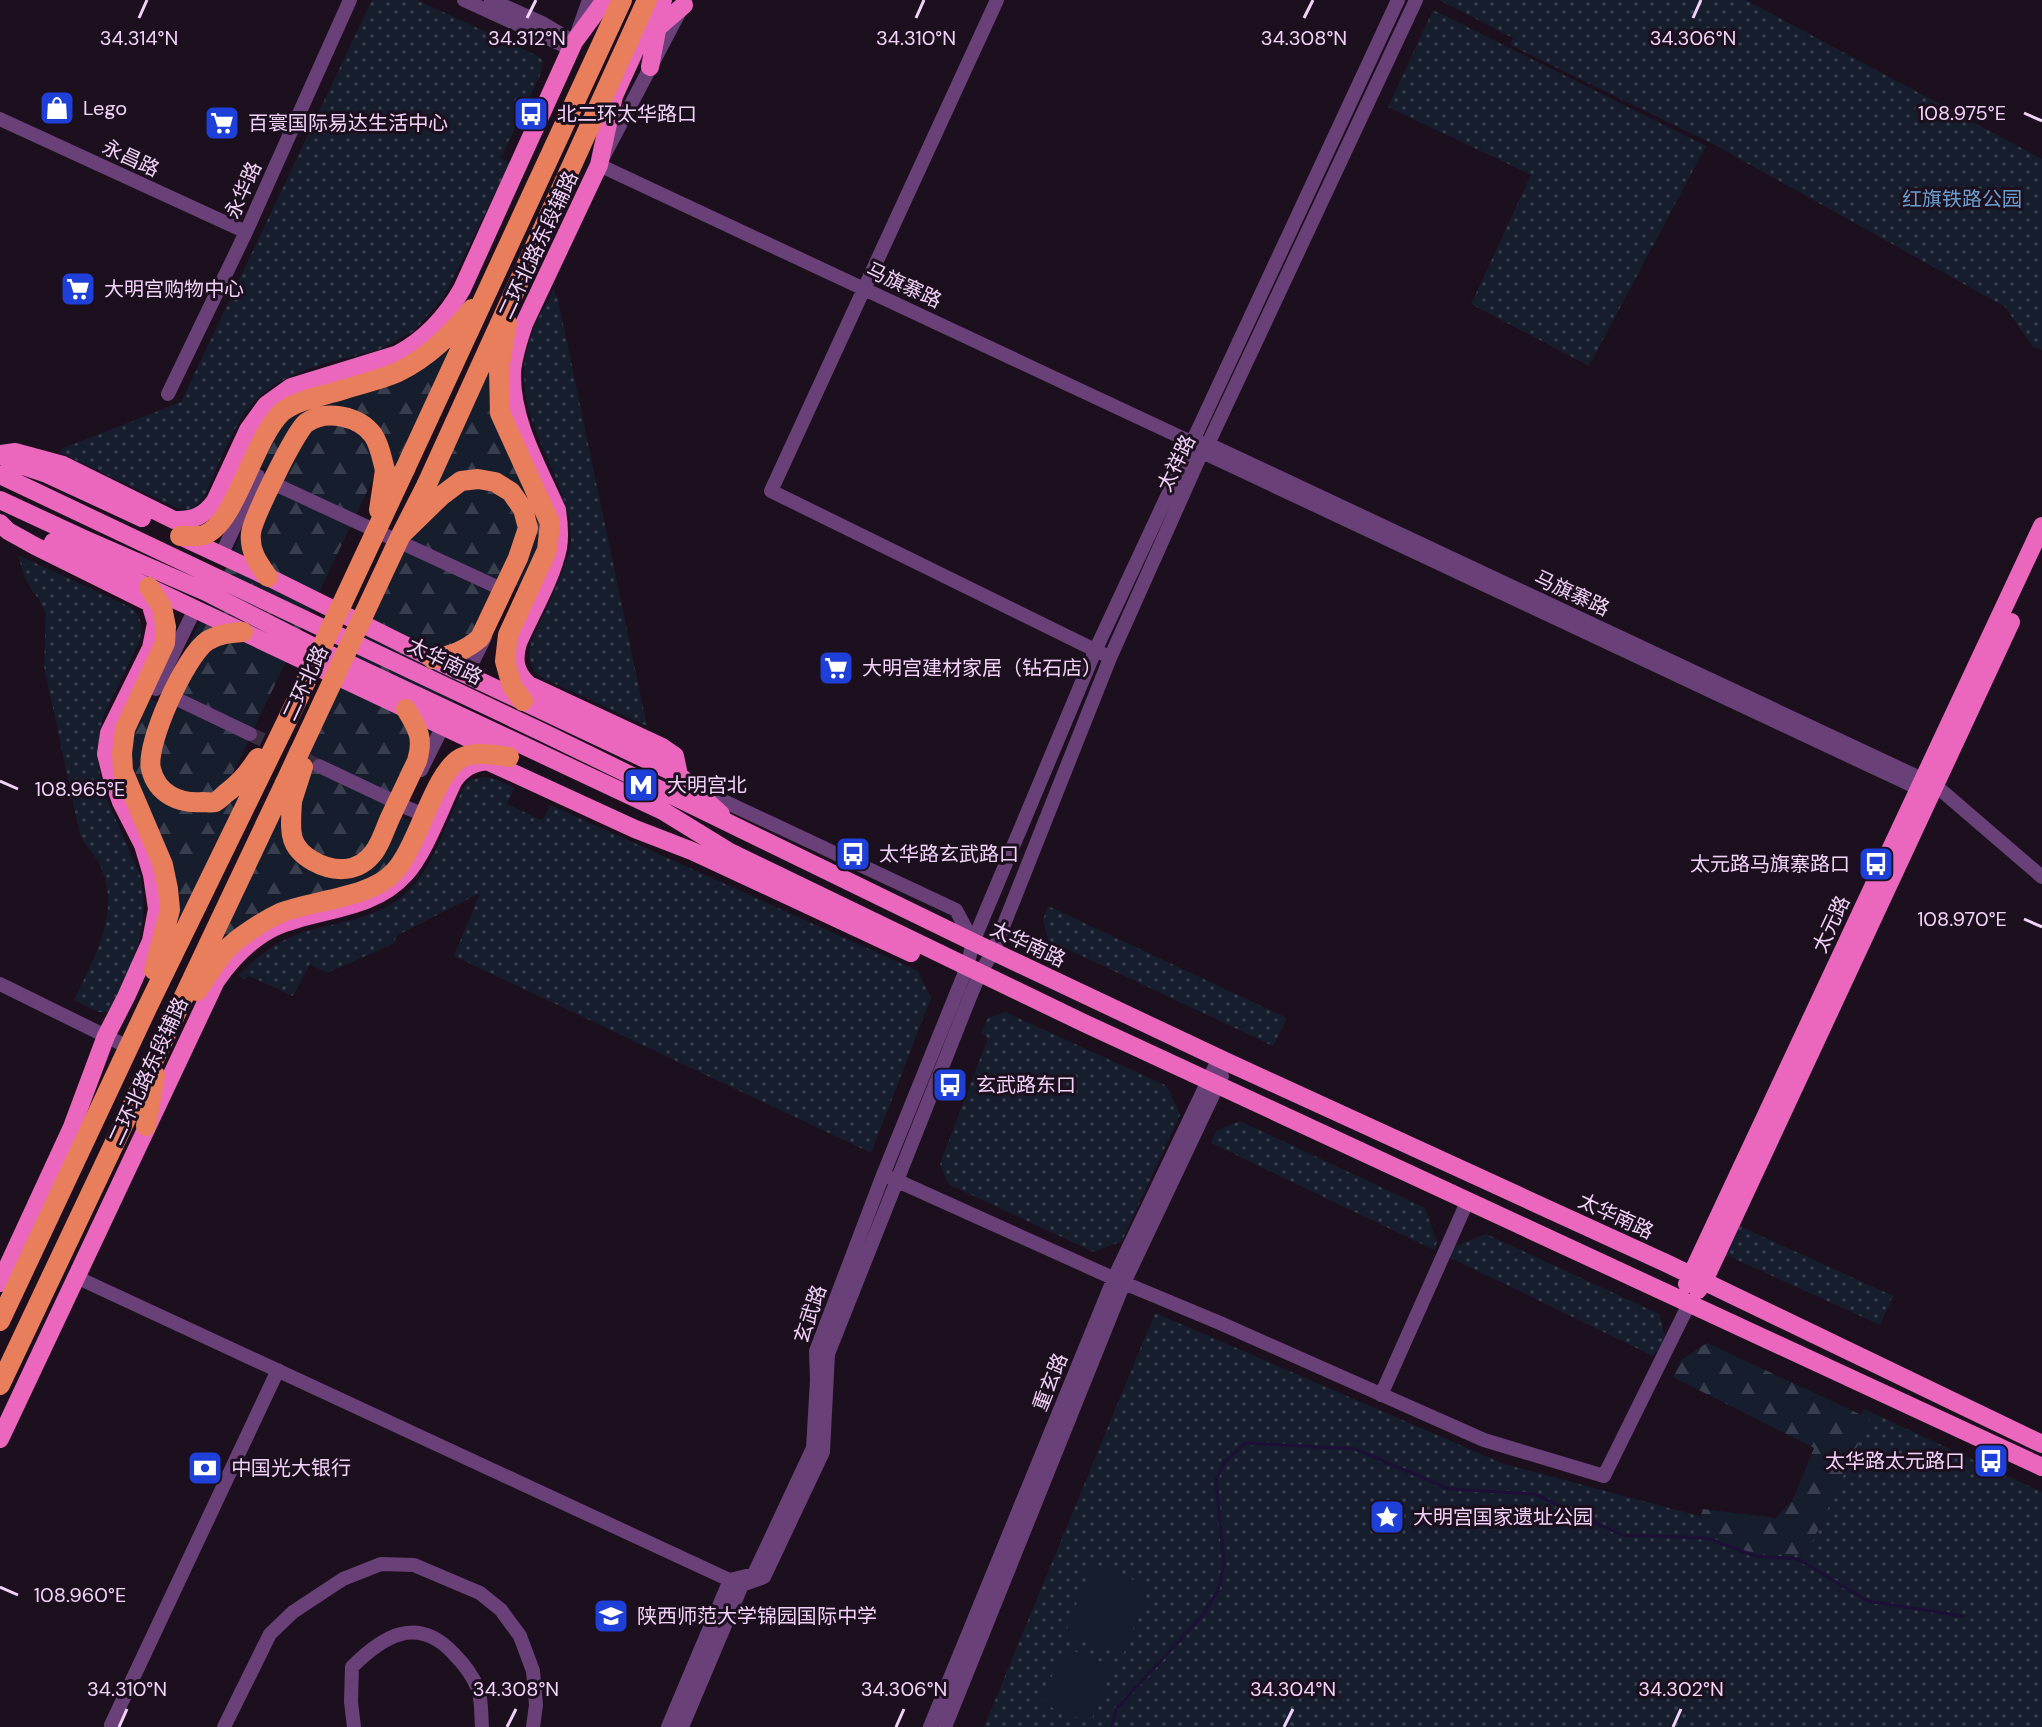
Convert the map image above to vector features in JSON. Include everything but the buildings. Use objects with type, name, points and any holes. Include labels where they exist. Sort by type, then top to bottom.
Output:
[{"type":"highway","name":"二环北路","points":[[0,1321],[131,1041],[374,539],[395,470],[488,291],[594,60],[605,0]]},
{"type":"highway","name":"二环北路","points":[[0,1385],[163,1042],[288,792],[320,706],[401,535],[434,490],[514,290],[647,0]]},
{"type":"highway","points":[[614,96],[616,68],[637,46]]},
{"type":"highway","points":[[514,290],[499,369],[500,413],[550,523],[547,550],[508,635],[505,661],[512,686],[523,701]]},
{"type":"highway","points":[[180,536],[204,535],[219,525],[258,447],[284,411],[300,403],[396,373],[419,360],[447,338],[488,291]]},
{"type":"highway","points":[[268,577],[253,556],[251,532],[295,438],[306,423],[332,414],[350,419],[373,435],[395,470]]},
{"type":"highway","points":[[433,659],[469,648],[480,638],[518,558],[528,528],[523,509],[511,492],[495,482],[478,479],[461,481],[434,490]]},
{"type":"highway","points":[[131,1041],[170,910],[163,865],[123,771],[125,729],[165,643],[162,607],[149,587]]},
{"type":"highway","points":[[243,632],[221,634],[207,641],[196,652],[177,685],[154,737],[150,756],[151,771],[158,785],[174,800],[215,802],[243,780],[298,698]]},
{"type":"highway","points":[[288,792],[290,833],[297,849],[321,866],[342,870],[358,867],[374,852],[417,761],[421,747],[418,729],[406,709]]},
{"type":"highway","points":[[146,1126],[163,1042],[227,949],[280,913],[375,886],[394,873],[408,852],[448,767],[463,757],[482,753],[509,757]]},
{"type":"main road","points":[[0,456],[15,452],[63,465],[174,520],[197,518],[208,510],[215,501],[255,474],[257,416],[266,405],[291,387],[398,354],[414,346],[442,319],[462,289],[573,45],[605,0]]},
{"type":"main road","points":[[650,67],[663,0]]},
{"type":"main road","name":"二环北路东段辅路","points":[[663,0],[614,96],[599,165],[517,345],[512,372],[519,423],[557,510],[559,525],[555,557],[515,596],[515,654],[520,677],[662,747],[675,756],[684,780]]},
{"type":"main road","points":[[637,46],[685,2]]},
{"type":"main road","points":[[0,456],[47,474],[268,577],[684,780],[738,829]]},
{"type":"main road","name":"太华南路","points":[[0,475],[544,733],[993,952],[1698,1278],[2042,1444]]},
{"type":"main road","points":[[0,500],[206,592],[324,652],[663,811],[728,851],[973,970],[2042,1467]]},
{"type":"main road","points":[[0,520],[149,587],[646,824],[728,851]]},
{"type":"main road","points":[[0,520],[8,531],[35,546],[150,603],[156,623],[151,648],[155,688],[109,733],[106,754],[121,802],[143,845],[157,909],[151,941],[106,1036],[72,1127],[0,1283]]},
{"type":"main road","name":"太元路","points":[[1685,1300],[1927,787],[2042,526]]},
{"type":"main road","name":"太元路","points":[[1927,787],[2042,555]]},
{"type":"main road","name":"二环北路东段辅路","points":[[0,1439],[216,981],[241,950],[257,937],[277,927],[366,901],[393,885],[407,873],[416,858],[428,817],[461,770],[474,763],[487,761],[635,829],[692,851],[932,963],[973,970]]},
{"type":"street","name":"永华路","points":[[168,394],[246,232],[350,0]]},
{"type":"street","points":[[464,0],[573,45]]},
{"type":"street","points":[[491,0],[544,24],[573,45]]},
{"type":"street","points":[[997,0],[771,491],[1110,658]]},
{"type":"street","name":"太祥路","points":[[993,952],[1110,658],[1200,446],[1398,0]]},
{"type":"street","name":"太祥路","points":[[973,942],[1095,651],[1200,446],[1416,0]]},
{"type":"street","points":[[599,165],[685,2]]},
{"type":"street","name":"永昌路","points":[[0,119],[246,232]]},
{"type":"street","name":"马旗寨路","points":[[599,165],[1927,787],[2042,877]]},
{"type":"street","points":[[224,549],[255,474],[515,596],[469,669]]},
{"type":"street","points":[[192,615],[155,688],[250,734]]},
{"type":"street","points":[[399,804],[440,732]]},
{"type":"street","points":[[319,766],[428,817]]},
{"type":"street","points":[[684,780],[956,910],[973,942]]},
{"type":"street","name":"玄武路","points":[[736,1583],[764,1577],[823,1452],[828,1354],[898,1181],[973,970],[973,942]]},
{"type":"street","name":"玄武路","points":[[668,1727],[736,1583],[754,1574],[813,1448],[816,1351],[883,1175],[973,970],[993,952]]},
{"type":"street","points":[[0,984],[106,1036],[131,1041]]},
{"type":"street","name":"重玄路","points":[[930,1727],[1119,1281],[1223,1060]]},
{"type":"street","points":[[883,1175],[1484,1440],[1604,1476],[1685,1300]]},
{"type":"street","points":[[1381,1395],[1468,1200]]},
{"type":"street","points":[[76,1277],[736,1583]]},
{"type":"street","name":"重玄路","points":[[945,1727],[1119,1281]]},
{"type":"street","points":[[112,1727],[278,1370]]},
{"type":"street","points":[[224,1727],[270,1634],[293,1612],[343,1579],[381,1564],[414,1565],[480,1593],[501,1610],[520,1636],[533,1671],[536,1705],[533,1727]]},
{"type":"street","name":"玄武路","points":[[682,1727],[736,1583]]},
{"type":"street","points":[[354,1727],[352,1667],[371,1647],[401,1633],[427,1634],[463,1663],[479,1691],[482,1727]]},
{"type":"green space","points":[[372,0],[417,0],[540,57],[543,62],[540,75],[501,158],[510,163],[444,297],[414,331],[381,349],[308,369],[260,396],[235,430],[205,495],[191,510],[177,508],[59,452],[181,402]]},
{"type":"green space","name":"红旗铁路公园","points":[[1439,0],[1746,0],[2042,159],[2042,350],[2033,347],[2005,307],[1713,144],[1510,45],[1513,38]]},
{"type":"green space","points":[[1433,10],[1706,146],[1589,366],[1471,304],[1531,175],[1388,107]]},
{"type":"green space","points":[[554,289],[647,726],[538,676],[530,661],[531,643],[561,577],[571,540],[565,504],[532,422],[525,389],[524,373],[530,339]]},
{"type":"green space","points":[[454,343],[394,468],[374,477],[229,781],[242,795],[178,923],[175,874],[133,770],[131,739],[148,698],[161,704],[271,471],[258,464],[284,418]]},
{"type":"green space","points":[[493,364],[537,503],[542,541],[525,589],[510,582],[400,816],[414,823],[394,861],[372,879],[220,941]]},
{"type":"green space","points":[[18,555],[128,606],[141,622],[139,642],[100,729],[98,761],[102,788],[140,875],[144,911],[138,944],[109,1012],[98,1012],[74,1000],[97,952],[107,919],[106,885],[99,862],[79,830],[44,666],[46,614],[24,576]]},
{"type":"green space","points":[[483,777],[514,788],[507,804],[541,820],[550,805],[918,971],[931,998],[871,1153],[454,956],[480,893],[398,935],[393,944],[327,973],[310,964],[293,996],[249,976],[244,979],[238,976],[265,952],[289,938],[369,915],[395,902],[416,882],[433,856],[465,785]]},
{"type":"green space","points":[[1048,906],[1287,1018],[1273,1046],[1048,940],[1043,920]]},
{"type":"green space","points":[[1005,1012],[1165,1085],[1169,1090],[1180,1115],[1122,1241],[1094,1252],[948,1184],[940,1164],[988,1038],[981,1033],[988,1018]]},
{"type":"green space","points":[[1240,1121],[1425,1208],[1437,1242],[1434,1250],[1211,1143],[1216,1131]]},
{"type":"green space","points":[[1737,1225],[1893,1296],[1880,1325],[1724,1254]]},
{"type":"green space","points":[[1486,1234],[1659,1314],[1667,1343],[1661,1355],[1655,1352],[1653,1356],[1449,1257],[1454,1247]]},
{"type":"green space","name":"大明宫国家遗址公园","points":[[1155,1313],[1504,1464],[1797,1542],[1864,1409],[2042,1492],[2042,1727],[984,1727]]},
{"type":"green space","points":[[1707,1343],[1870,1419],[1806,1555],[1737,1551],[1699,1521],[1703,1509],[1776,1518],[1793,1499],[1814,1448],[1673,1377],[1681,1360]]},
{"type":"green space","points":[[1092,1564],[1149,1586],[1123,1655],[1065,1634]]},
{"type":"green space","points":[[1064,1647],[1113,1667],[1090,1723],[1041,1703]]},
{"type":"waterway","points":[[1112,1727],[1116,1709],[1203,1615],[1218,1590],[1224,1564],[1216,1480],[1224,1463],[1245,1443],[1355,1449],[1449,1489],[1534,1494],[1622,1535],[1707,1538],[1755,1556],[1798,1559],[1867,1601],[1963,1616]]},
{"type":"tunnel","points":[[250,734],[319,766]]},
{"type":"place","name":"Lego","points":[[57,108]]},
{"type":"place","name":"北二环太华路口","points":[[531,114]]},
{"type":"place","name":"百寰国际易达生活中心","points":[[222,123]]},
{"type":"place","name":"大明宫购物中心","points":[[78,289]]},
{"type":"place","name":"大明宫建材家居（钻石店）","points":[[836,668]]},
{"type":"place","name":"大明宫北","points":[[641,785]]},
{"type":"place","name":"太华路玄武路口","points":[[853,854]]},
{"type":"place","name":"太元路马旗寨路口","points":[[1876,864]]},
{"type":"place","name":"玄武路东口","points":[[950,1085]]},
{"type":"place","name":"太华路太元路口","points":[[1991,1461]]},
{"type":"place","name":"中国光大银行","points":[[205,1468]]},
{"type":"place","name":"大明宫国家遗址公园","points":[[1387,1517]]},
{"type":"place","name":"陕西师范大学锦园国际中学","points":[[611,1616]]}]
